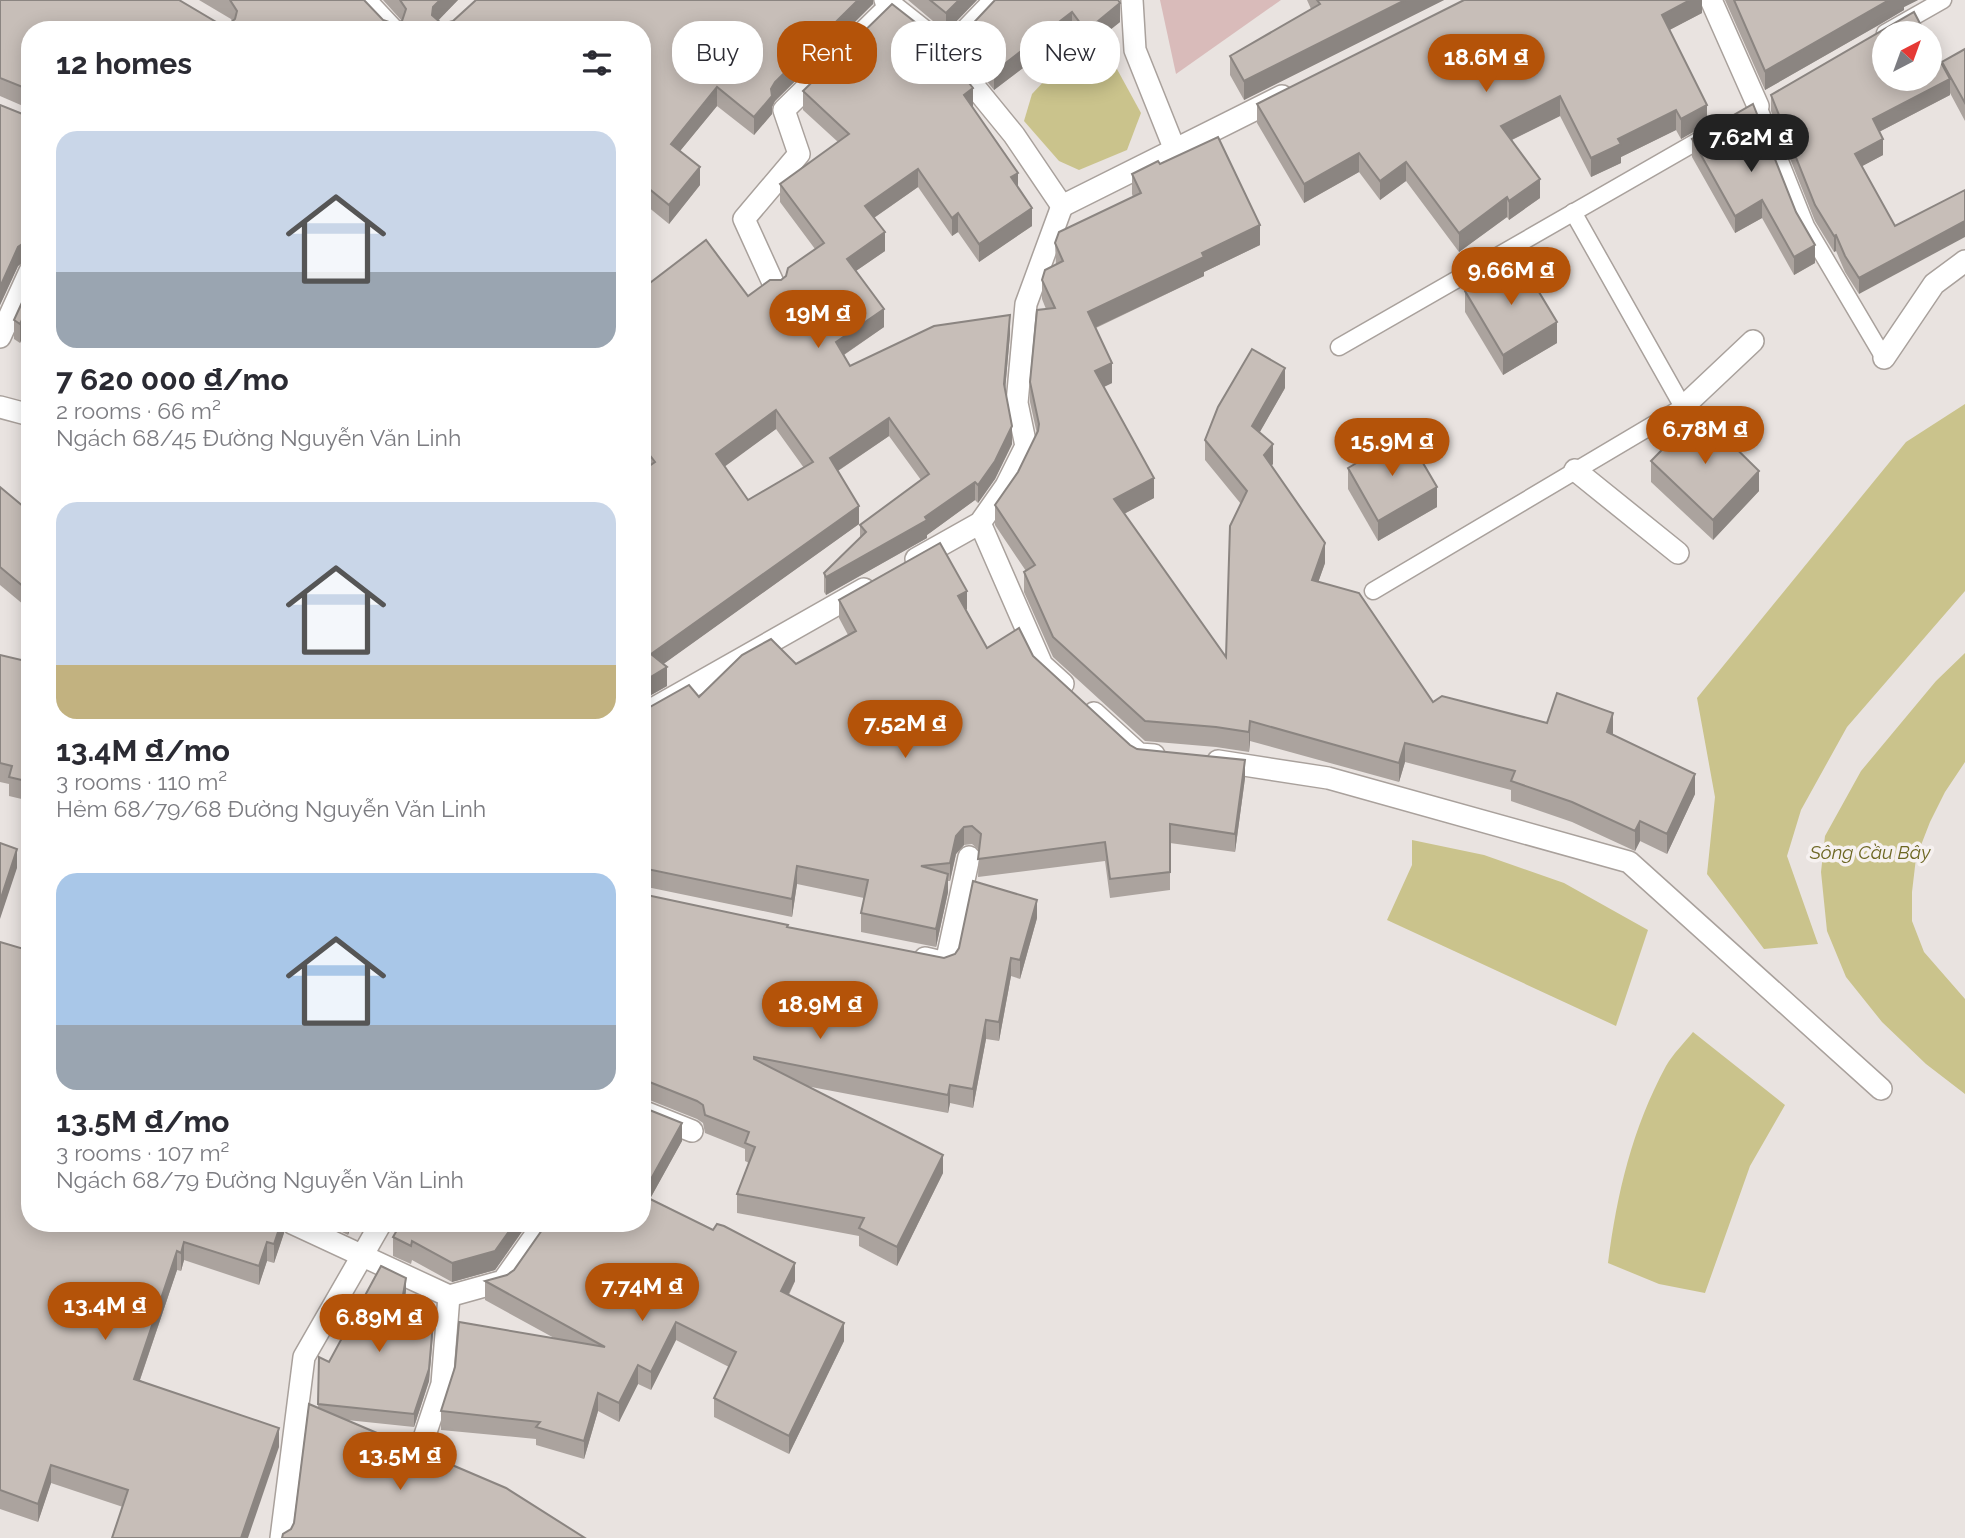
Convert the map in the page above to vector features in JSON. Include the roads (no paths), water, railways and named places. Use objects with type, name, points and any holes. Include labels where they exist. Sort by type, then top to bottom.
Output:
[{"type":"street","points":[[365,0],[385,21]]},
{"type":"street","points":[[975,21],[995,0]]},
{"type":"street","points":[[1132,0],[1135,50],[1175,150]]},
{"type":"street","points":[[1711,0],[1758,107]]},
{"type":"street","points":[[775,287],[744,219],[799,154],[784,110],[888,2],[912,21]]},
{"type":"street","points":[[972,84],[1014,135],[1062,206]]},
{"type":"street","points":[[651,710],[980,523],[1006,486],[1026,446],[1017,403],[1026,304],[1062,206],[1299,88]]},
{"type":"street","points":[[1884,358],[1934,284],[1965,261]]},
{"type":"street","points":[[0,337],[21,291]]},
{"type":"street","points":[[1683,407],[1753,341]]},
{"type":"street","points":[[0,407],[21,413]]},
{"type":"street","points":[[1575,470],[1678,553]]},
{"type":"street","points":[[980,523],[1042,665],[1139,754],[1177,757]]},
{"type":"street","points":[[1202,759],[1328,778],[1629,862],[1881,1089]]},
{"type":"street","points":[[905,954],[946,963],[969,857]]},
{"type":"street","points":[[651,1115],[692,1131]]},
{"type":"street","points":[[313,1232],[449,1296],[503,1281],[538,1232]]},
{"type":"street","points":[[281,1538],[304,1357],[376,1232]]},
{"type":"street","points":[[419,1453],[442,1384],[449,1296]]},
{"type":"lane","points":[[1907,21],[1943,0]]},
{"type":"lane","points":[[1758,107],[1806,226],[1884,358]]},
{"type":"lane","points":[[1339,347],[1723,126]]},
{"type":"lane","points":[[1373,591],[1683,407],[1573,212]]},
{"type":"water","points":[[1120,75],[1141,113],[1127,150],[1079,170],[1059,161],[1024,121],[1032,94],[1041,84],[1120,84]]},
{"type":"water","points":[[1965,404],[1965,591],[1847,727],[1801,810],[1787,856],[1818,944],[1764,949],[1707,874],[1715,797],[1697,698],[1906,442]]},
{"type":"water","name":"Sông Cầu Bây","points":[[1965,653],[1965,762],[1945,792],[1916,858],[1912,921],[1924,952],[1965,999],[1965,1094],[1926,1064],[1882,1022],[1846,977],[1827,931],[1821,872],[1825,836],[1861,771],[1936,681]]},
{"type":"water","points":[[1412,840],[1484,855],[1564,883],[1648,930],[1616,1026],[1387,920],[1412,865]]},
{"type":"water","points":[[1693,1032],[1785,1105],[1750,1166],[1705,1293],[1659,1284],[1608,1263],[1621,1187],[1635,1138],[1666,1066]]}]
